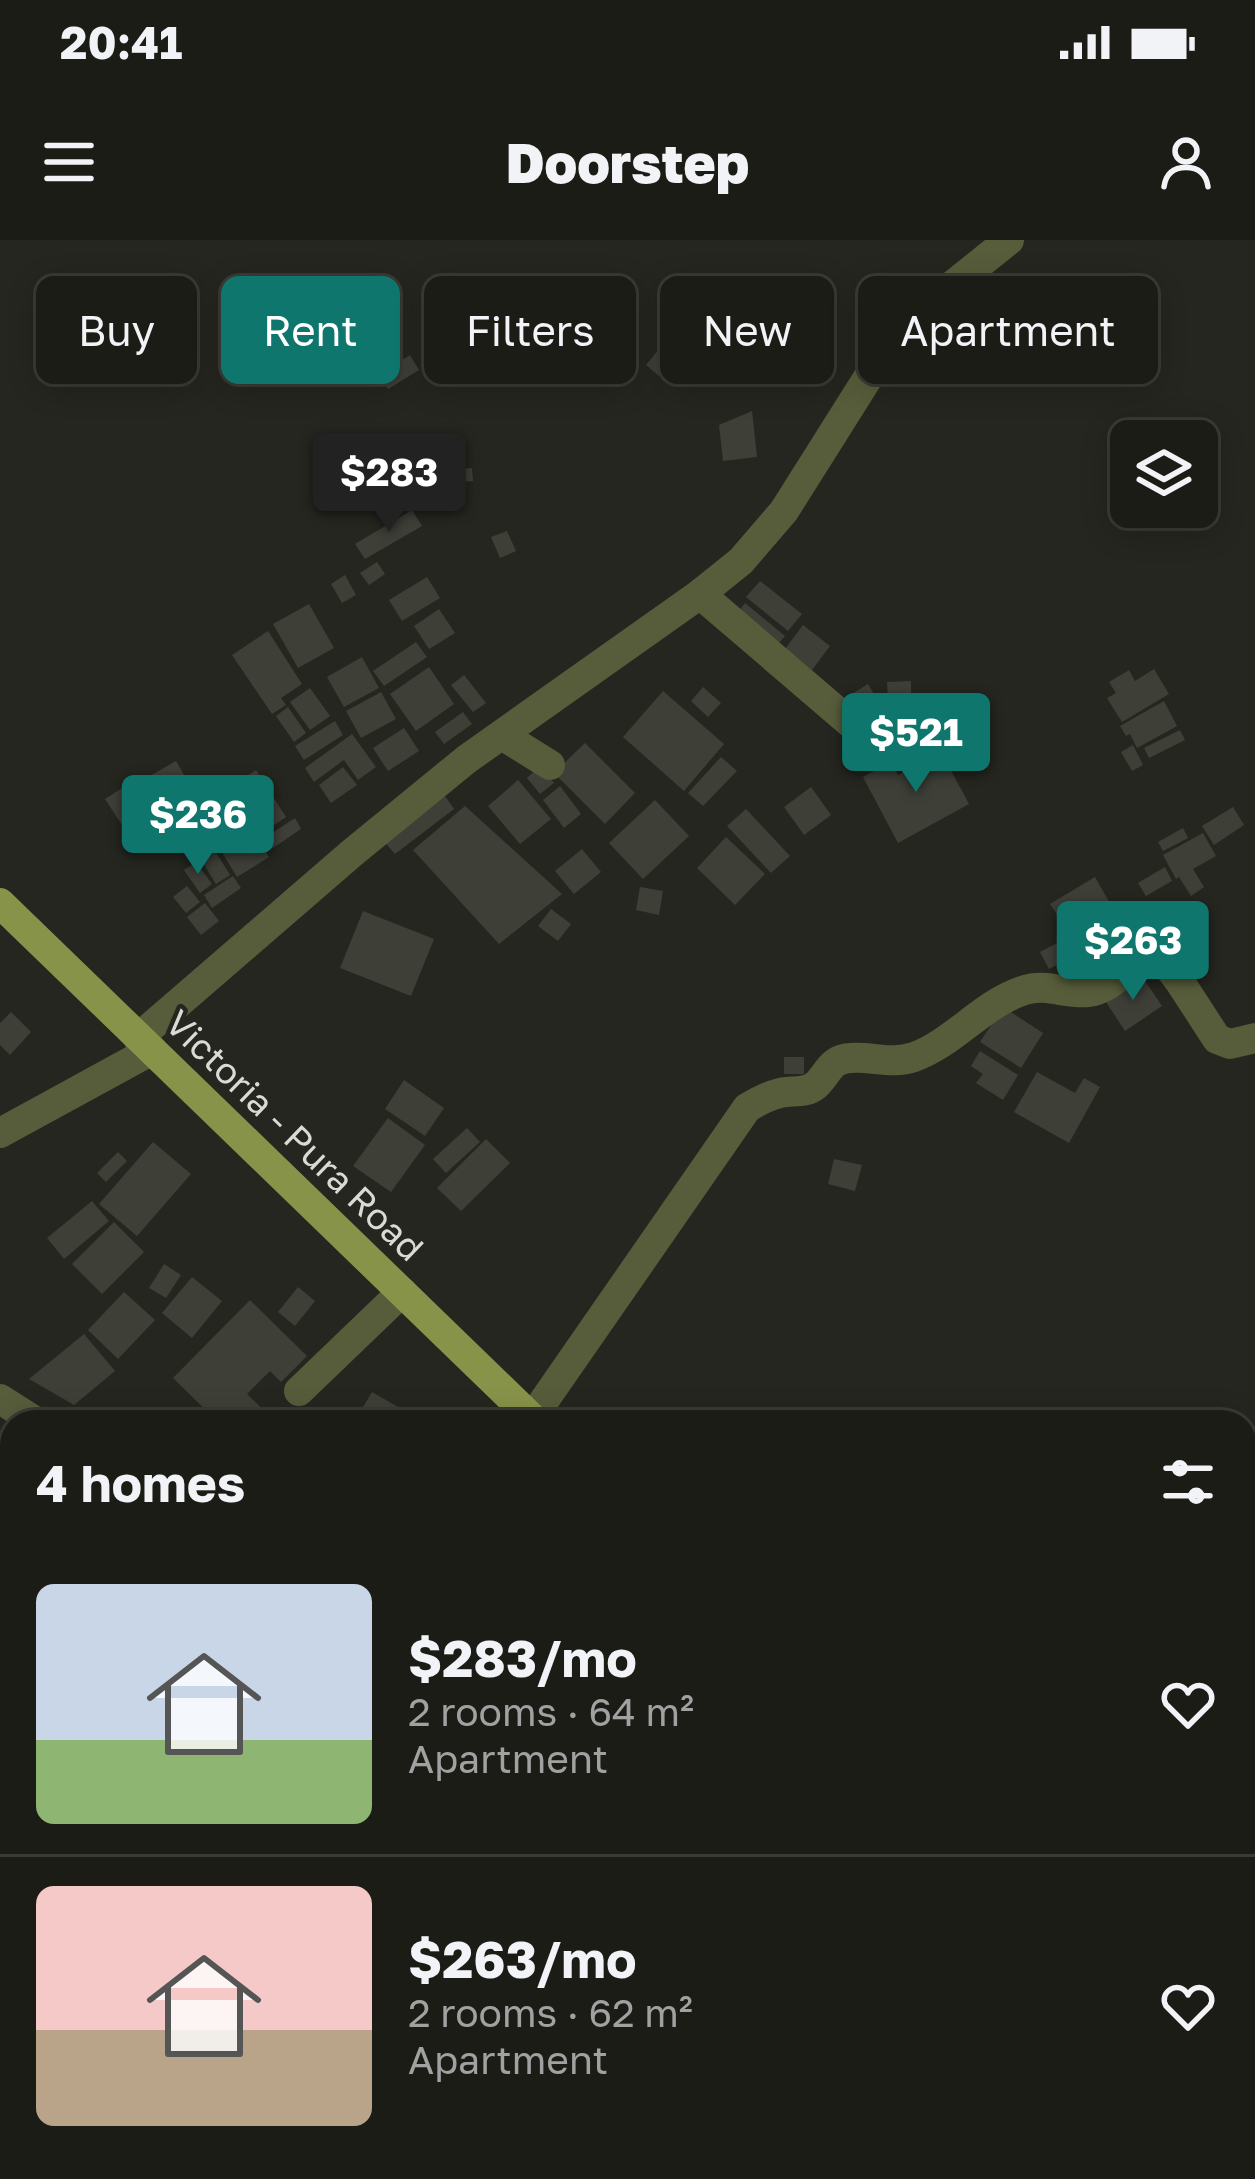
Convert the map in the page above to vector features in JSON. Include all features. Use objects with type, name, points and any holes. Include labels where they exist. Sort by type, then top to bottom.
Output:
[{"type":"main road","name":"Victoria - Pura Road","points":[[5,915],[524,1410]]},
{"type":"street","points":[[0,1133],[145,1044],[352,853],[467,759],[741,561],[784,511],[900,334],[928,305],[1009,240]]},
{"type":"street","points":[[700,594],[889,756]]},
{"type":"street","points":[[502,735],[550,765]]},
{"type":"street","points":[[541,1410],[747,1108],[764,1098],[806,1091],[817,1085],[830,1065],[847,1057],[892,1063],[913,1058],[1027,989],[1093,992],[1155,958],[1166,963],[1217,1039],[1230,1044],[1255,1038]]},
{"type":"street","points":[[298,1391],[402,1292]]},
{"type":"building","points":[[660,348],[659,376],[646,365]]},
{"type":"building","points":[[410,355],[419,370],[400,382],[400,361]]},
{"type":"building","points":[[752,411],[757,457],[723,461],[719,425]]},
{"type":"building","points":[[472,468],[473,481],[448,483],[447,470]]},
{"type":"building","points":[[412,510],[422,526],[365,559],[355,544]]},
{"type":"building","points":[[507,531],[516,551],[500,558],[491,537]]},
{"type":"building","points":[[377,562],[385,574],[369,585],[360,573]]},
{"type":"building","points":[[345,575],[356,595],[342,603],[331,584]]},
{"type":"building","points":[[427,577],[440,598],[402,621],[389,600]]},
{"type":"building","points":[[760,581],[802,614],[788,631],[746,597]]},
{"type":"building","points":[[745,603],[785,636],[779,643],[739,611]]},
{"type":"building","points":[[309,604],[334,648],[298,668],[273,624]]},
{"type":"building","points":[[439,609],[455,633],[429,649],[414,626]]},
{"type":"building","points":[[803,625],[830,646],[812,670],[785,649]]},
{"type":"building","points":[[268,631],[302,684],[281,698],[286,705],[272,714],[232,655]]},
{"type":"building","points":[[416,642],[427,657],[384,686],[373,671]]},
{"type":"building","points":[[362,657],[379,688],[344,707],[327,677]]},
{"type":"building","points":[[429,667],[454,704],[416,731],[390,694]]},
{"type":"building","points":[[1154,669],[1169,694],[1122,722],[1107,698],[1116,693],[1109,682],[1129,670],[1135,681]]},
{"type":"building","points":[[464,675],[486,703],[473,712],[451,685]]},
{"type":"building","points":[[911,681],[911,698],[888,699],[887,682]]},
{"type":"building","points":[[868,684],[875,696],[850,711],[842,700]]},
{"type":"building","points":[[703,687],[721,703],[708,717],[691,701]]},
{"type":"building","points":[[310,688],[330,716],[310,730],[290,702]]},
{"type":"building","points":[[663,691],[724,744],[684,791],[623,737]]},
{"type":"building","points":[[381,692],[396,719],[361,738],[346,711]]},
{"type":"building","points":[[1164,701],[1177,726],[1137,748],[1120,726]]},
{"type":"building","points":[[288,707],[306,733],[294,742],[276,716]]},
{"type":"building","points":[[463,712],[472,724],[444,744],[435,732]]},
{"type":"building","points":[[335,721],[343,735],[304,760],[295,746]]},
{"type":"building","points":[[404,728],[419,751],[388,771],[373,748]]},
{"type":"building","points":[[1180,730],[1185,740],[1149,758],[1144,748]]},
{"type":"building","points":[[352,734],[376,767],[358,780],[344,760],[314,782],[305,768]]},
{"type":"building","points":[[585,743],[635,793],[605,824],[554,773]]},
{"type":"building","points":[[1133,745],[1143,765],[1132,771],[1121,752]]},
{"type":"building","points":[[941,752],[969,804],[898,843],[863,777],[891,762],[898,775]]},
{"type":"building","points":[[721,757],[737,771],[703,806],[688,793]]},
{"type":"building","points":[[176,761],[195,794],[155,817],[136,784]]},
{"type":"building","points":[[540,766],[554,783],[540,794],[527,778]]},
{"type":"building","points":[[343,767],[357,785],[331,803],[319,785]]},
{"type":"building","points":[[256,770],[286,817],[262,833],[243,804],[186,840],[175,823]]},
{"type":"building","points":[[518,780],[551,819],[520,844],[488,806]]},
{"type":"building","points":[[560,786],[581,814],[564,828],[543,800]]},
{"type":"building","points":[[811,787],[831,815],[804,835],[784,807]]},
{"type":"building","points":[[122,788],[138,816],[122,825],[105,799]]},
{"type":"building","points":[[442,792],[454,809],[395,854],[382,839]]},
{"type":"building","points":[[655,800],[689,836],[643,879],[609,843]]},
{"type":"building","points":[[465,806],[562,894],[499,944],[413,850]]},
{"type":"building","points":[[1233,807],[1244,825],[1214,845],[1202,826]]},
{"type":"building","points":[[746,809],[790,856],[771,873],[727,826]]},
{"type":"building","points":[[243,816],[269,857],[237,877],[212,836]]},
{"type":"building","points":[[295,818],[301,829],[273,848],[266,837]]},
{"type":"building","points":[[1183,828],[1188,838],[1163,851],[1158,842]]},
{"type":"building","points":[[1203,833],[1216,856],[1193,869],[1204,887],[1191,896],[1163,855]]},
{"type":"building","points":[[726,837],[765,874],[735,905],[697,868]]},
{"type":"building","points":[[209,841],[230,875],[216,884],[195,850]]},
{"type":"building","points":[[582,849],[601,872],[574,894],[555,871]]},
{"type":"building","points":[[196,862],[212,884],[200,893],[184,870]]},
{"type":"building","points":[[1165,867],[1172,881],[1146,896],[1138,883]]},
{"type":"building","points":[[233,876],[241,888],[212,908],[204,895]]},
{"type":"building","points":[[1095,877],[1123,926],[1082,951],[1050,904]]},
{"type":"building","points":[[187,886],[200,902],[186,913],[173,897]]},
{"type":"building","points":[[640,887],[663,891],[659,915],[636,910]]},
{"type":"building","points":[[205,903],[219,921],[201,935],[187,917]]},
{"type":"building","points":[[551,909],[571,924],[558,941],[538,926]]},
{"type":"building","points":[[363,911],[434,939],[411,996],[340,968]]},
{"type":"building","points":[[1115,936],[1129,961],[1112,971],[1097,946]]},
{"type":"building","points":[[1059,942],[1068,959],[1049,969],[1040,952]]},
{"type":"building","points":[[1141,975],[1162,1006],[1125,1031],[1104,999]]},
{"type":"building","points":[[1003,1007],[1043,1033],[1021,1068],[980,1042]]},
{"type":"building","points":[[11,1012],[31,1032],[10,1055],[0,1045],[0,1023]]},
{"type":"building","points":[[980,1051],[1018,1075],[1003,1100],[976,1083],[983,1074],[971,1066]]},
{"type":"building","points":[[784,1057],[804,1057],[804,1074],[784,1074]]},
{"type":"building","points":[[1037,1072],[1075,1093],[1084,1078],[1100,1087],[1069,1143],[1014,1112]]},
{"type":"building","points":[[404,1080],[444,1108],[425,1136],[385,1109]]},
{"type":"building","points":[[388,1118],[425,1145],[391,1192],[353,1166]]},
{"type":"building","points":[[467,1128],[480,1142],[446,1173],[433,1159]]},
{"type":"building","points":[[486,1139],[510,1163],[461,1211],[437,1188]]},
{"type":"building","points":[[153,1142],[191,1174],[137,1236],[99,1204]]},
{"type":"building","points":[[118,1152],[127,1161],[106,1182],[97,1173]]},
{"type":"building","points":[[834,1159],[862,1165],[855,1191],[828,1184]]},
{"type":"building","points":[[92,1201],[109,1221],[64,1259],[47,1238]]},
{"type":"building","points":[[114,1222],[144,1252],[102,1294],[72,1264]]},
{"type":"building","points":[[164,1264],[181,1275],[166,1298],[149,1288]]},
{"type":"building","points":[[192,1277],[222,1301],[192,1338],[162,1313]]},
{"type":"building","points":[[298,1287],[315,1301],[295,1326],[278,1312]]},
{"type":"building","points":[[124,1292],[155,1320],[118,1359],[88,1330]]},
{"type":"building","points":[[250,1300],[307,1356],[281,1382],[270,1371],[247,1394],[264,1410],[206,1410],[173,1378]]},
{"type":"building","points":[[84,1334],[115,1371],[74,1405],[29,1379]]},
{"type":"building","points":[[372,1392],[398,1407],[396,1410],[361,1410]]}]
